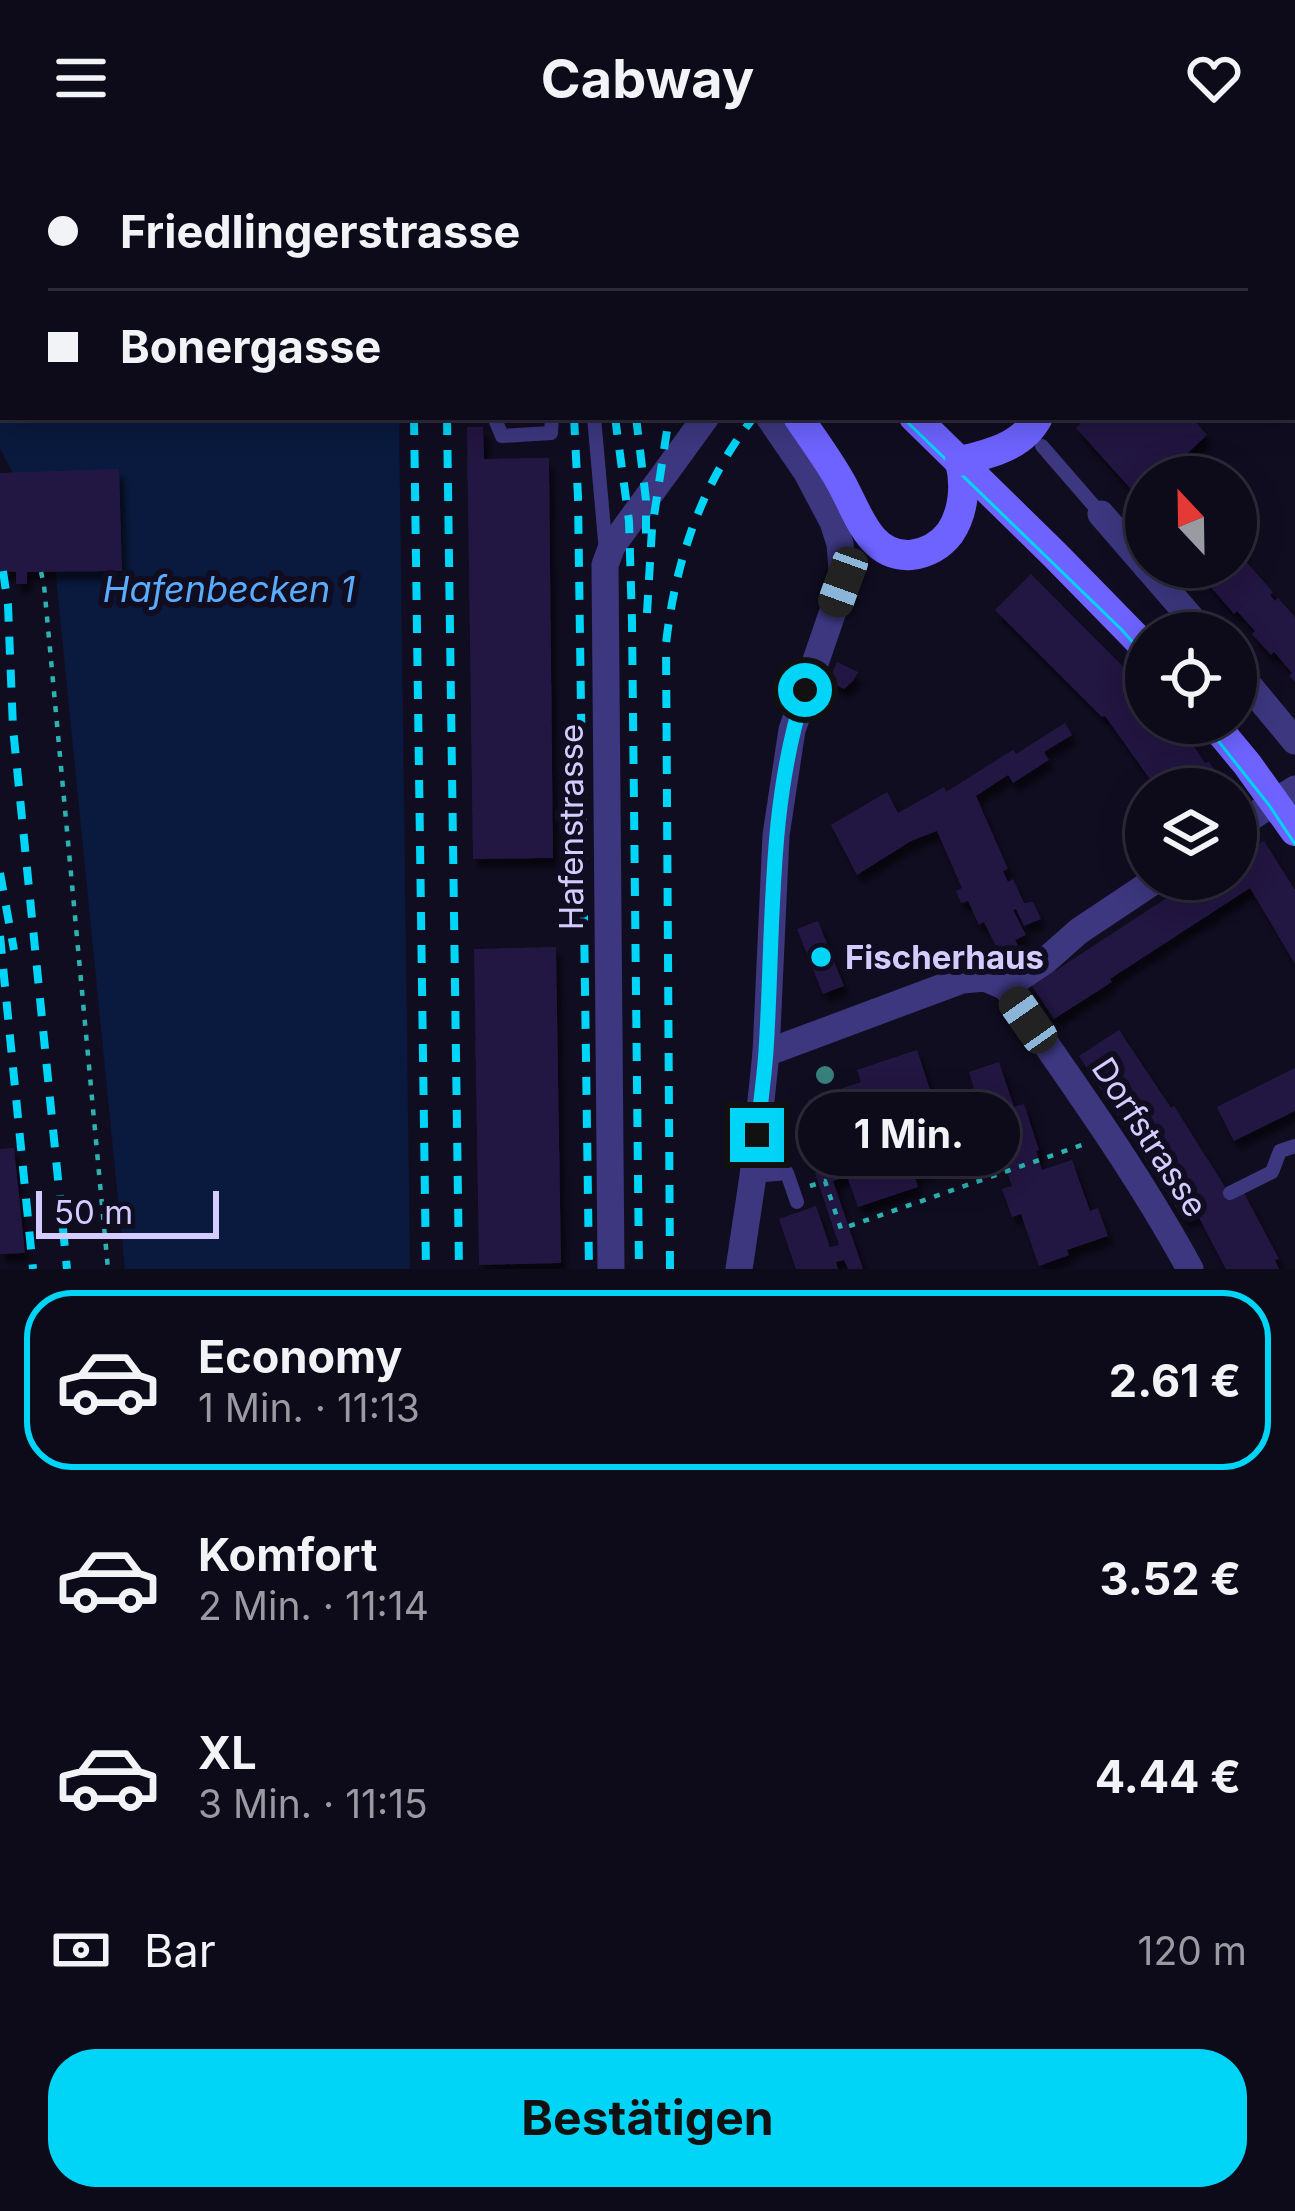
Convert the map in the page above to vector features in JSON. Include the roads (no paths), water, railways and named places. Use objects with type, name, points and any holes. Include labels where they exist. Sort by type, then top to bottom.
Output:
[{"type":"main road","points":[[800,420],[852,500],[867,534],[892,554],[920,553],[947,537],[961,508],[964,475],[960,461]]},
{"type":"main road","points":[[917,420],[1125,627]]},
{"type":"main road","points":[[960,461],[1040,432]]},
{"type":"main road","points":[[1234,744],[1285,795],[1295,831]]},
{"type":"street","points":[[607,557],[704,420]]},
{"type":"street","points":[[739,1269],[766,1053],[776,836],[792,730],[843,582],[840,544],[832,522],[772,420]]},
{"type":"street","points":[[1101,514],[1125,542]]},
{"type":"street","name":"Hafenstrasse","points":[[607,557],[611,1269]]},
{"type":"street","points":[[1164,588],[1186,612]]},
{"type":"street","points":[[1257,695],[1295,741]]},
{"type":"street","points":[[1257,813],[1285,795]]},
{"type":"street","points":[[766,1053],[962,980],[985,978],[1006,987],[1126,900]]},
{"type":"street","name":"Dorfstrasse","points":[[1006,987],[1173,1219],[1190,1269]]},
{"type":"lane","points":[[495,420],[502,436],[551,433],[552,420]]},
{"type":"lane","points":[[594,420],[607,557]]},
{"type":"lane","points":[[1040,432],[1101,514]]},
{"type":"lane","points":[[1230,1192],[1272,1172],[1280,1151],[1295,1146]]},
{"type":"lane","points":[[753,1176],[787,1173],[795,1197]]},
{"type":"water","name":"Hafenbecken 1","points":[[0,420],[399,420],[410,1269],[125,1269],[56,576],[43,533],[0,448]]},
{"type":"tram line","points":[[905,420],[1125,633]]},
{"type":"tram line","points":[[1221,744],[1295,844]]},
{"type":"railway","points":[[414,420],[426,1269]]},
{"type":"railway","points":[[447,420],[459,1269]]},
{"type":"railway","points":[[574,420],[589,1269]]},
{"type":"railway","points":[[615,420],[629,521],[632,621],[639,1269]]},
{"type":"railway","points":[[636,420],[646,536]]},
{"type":"railway","points":[[647,613],[652,529],[669,420]]},
{"type":"railway","points":[[670,1269],[666,644],[676,583],[694,524],[720,468],[752,420]]},
{"type":"railway","points":[[3,571],[13,728],[67,1269]]},
{"type":"railway","points":[[0,873],[14,950]]},
{"type":"railway","points":[[0,936],[33,1269]]},
{"type":"place","name":"Fischerhaus","points":[[821,957]]}]
